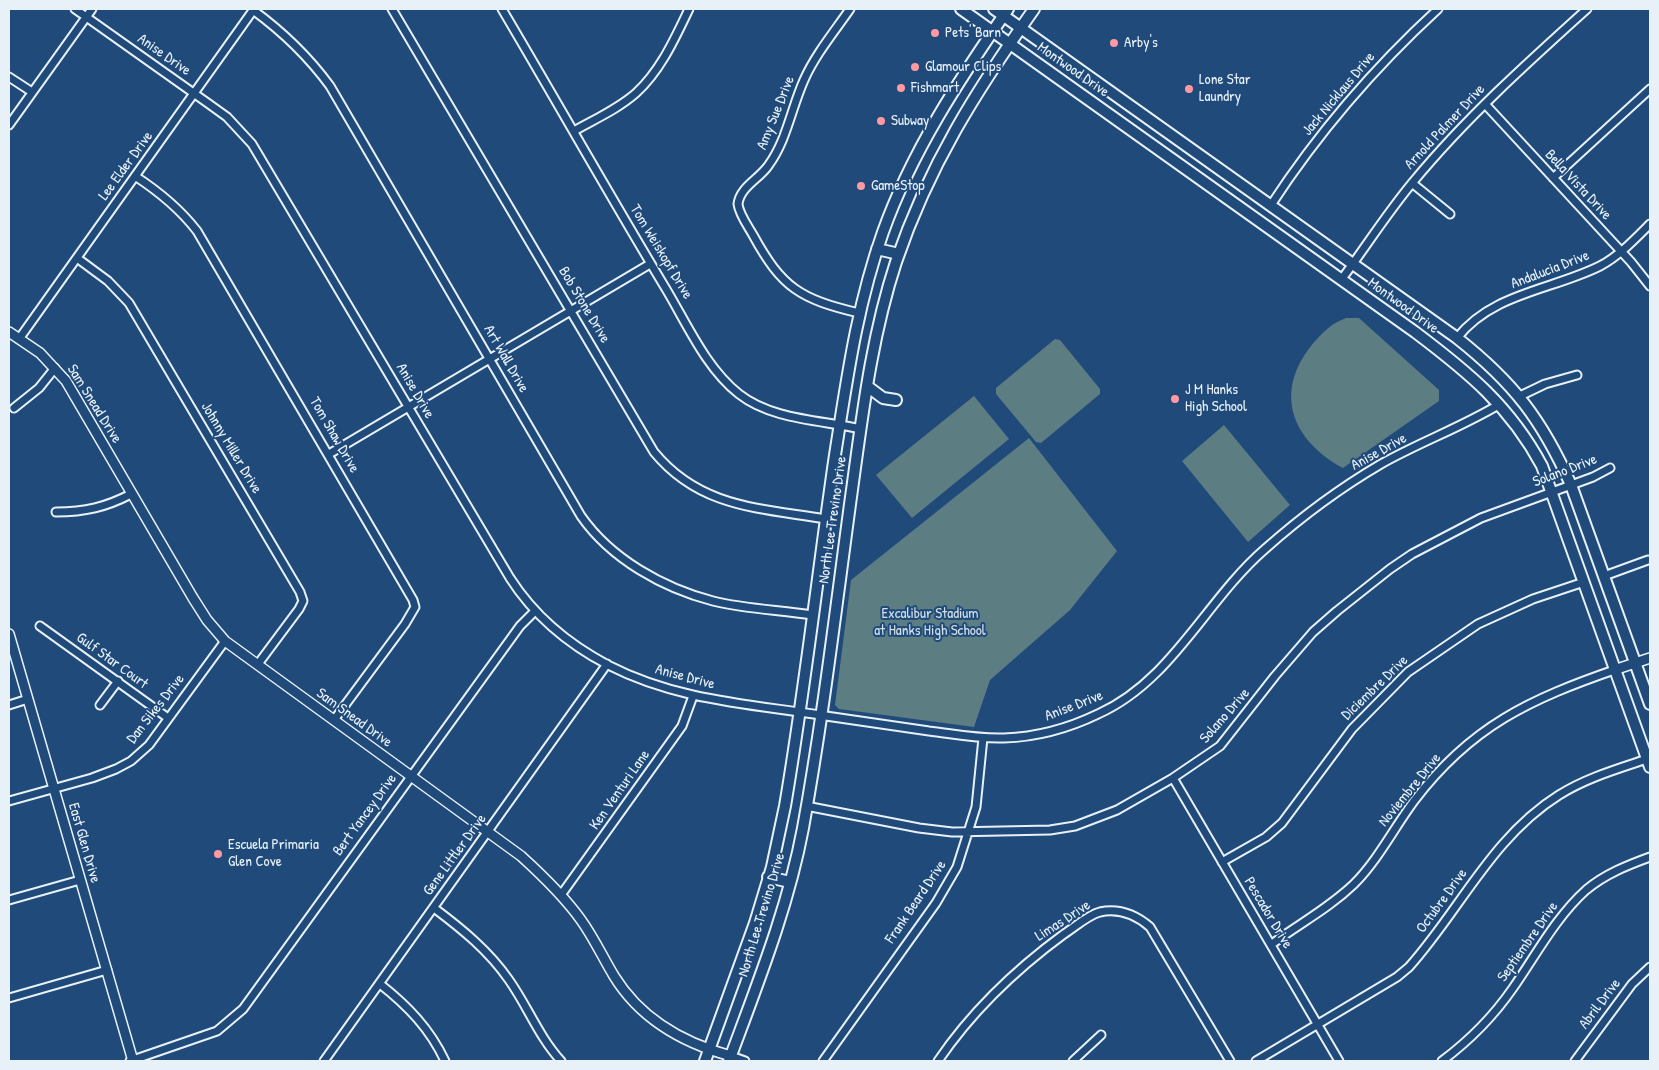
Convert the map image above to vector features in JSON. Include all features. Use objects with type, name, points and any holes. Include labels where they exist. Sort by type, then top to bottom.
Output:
[{"type":"main road","name":"Montwood Drive","points":[[961,9],[1460,366],[1500,404],[1532,447],[1552,492],[1617,669],[1649,763]]},
{"type":"main road","name":"Montwood Drive","points":[[994,9],[1006,12],[1020,28],[1457,338],[1506,379],[1520,396],[1552,444],[1571,485],[1650,704]]},
{"type":"main road","name":"North Lee Trevino Drive","points":[[730,1059],[790,882],[806,806],[822,715],[876,332],[899,254],[927,183],[959,121],[1034,9]]},
{"type":"main road","name":"North Lee Trevino Drive","points":[[705,1061],[740,970],[768,877],[785,806],[850,355],[859,313],[877,249],[896,199],[928,133],[952,90],[1006,12]]},
{"type":"main road","points":[[1173,159],[1184,144]]},
{"type":"main road","points":[[877,249],[899,254]]},
{"type":"main road","points":[[867,386],[883,398],[896,400]]},
{"type":"main road","points":[[768,877],[790,882]]},
{"type":"street","name":"Anise Drive","points":[[75,9],[226,117],[259,154],[510,578],[534,612],[570,640],[607,664],[639,678],[693,696],[740,705],[983,738],[1027,736],[1066,727],[1100,714],[1120,702],[1165,664],[1228,586],[1262,551],[1302,518],[1382,464],[1500,404]]},
{"type":"street","points":[[9,125],[92,9]]},
{"type":"street","name":"Lee Elder Drive","points":[[20,339],[254,9]]},
{"type":"street","name":"Art Wall Drive","points":[[254,9],[285,34],[306,55],[330,86],[582,516],[600,540],[615,553],[665,584],[714,601],[812,615]]},
{"type":"street","name":"Bob Stone Drive","points":[[392,9],[654,452],[676,476],[706,494],[737,505],[826,519]]},
{"type":"street","name":"Tom Weiskopf Drive","points":[[502,9],[650,264],[710,361],[739,394],[762,407],[783,414],[861,429]]},
{"type":"street","points":[[574,131],[625,102],[644,85],[662,62],[690,9]]},
{"type":"street","name":"Amy Sue Drive","points":[[850,9],[804,80],[791,120],[775,156],[759,177],[741,193],[738,204],[767,261],[791,287],[810,299],[859,313]]},
{"type":"street","name":"Jack Nicklaus Drive","points":[[1271,205],[1308,152],[1344,106],[1438,9]]},
{"type":"street","name":"Arnold Palmer Drive","points":[[1341,280],[1412,183],[1485,104],[1587,9]]},
{"type":"street","points":[[9,77],[32,92]]},
{"type":"street","points":[[1553,178],[1650,89]]},
{"type":"street","name":"Bella Vista Drive","points":[[1485,104],[1650,286]]},
{"type":"street","name":"Tom Shaw Drive","points":[[135,176],[160,194],[197,231],[413,600],[415,607],[334,720]]},
{"type":"street","points":[[1412,183],[1450,214]]},
{"type":"street","name":"Andalucia Drive","points":[[1457,338],[1466,327],[1484,312],[1591,270],[1620,252],[1650,224]]},
{"type":"street","name":"Johnny Miller Drive","points":[[77,258],[108,281],[129,303],[300,592],[303,601],[299,609],[258,664]]},
{"type":"street","points":[[329,454],[650,264]]},
{"type":"street","name":"Sam Snead Drive","points":[[9,332],[55,368],[76,396],[131,494],[193,598],[207,620],[225,641],[521,856],[562,895],[593,938],[619,983],[642,1011],[671,1033],[730,1059],[745,1061]]},
{"type":"street","points":[[14,408],[39,388],[55,368]]},
{"type":"street","points":[[1520,396],[1545,384],[1577,375]]},
{"type":"street","name":"Solano Drive","points":[[806,806],[919,828],[969,832],[1050,830],[1074,826],[1117,810],[1173,778],[1220,746],[1297,650],[1336,611],[1412,554],[1452,532],[1504,509],[1571,485],[1610,468]]},
{"type":"street","points":[[56,512],[99,509],[131,494]]},
{"type":"street","points":[[1604,576],[1648,560]]},
{"type":"street","name":"Diciembre Drive","points":[[1222,862],[1266,837],[1282,823],[1352,729],[1408,672],[1478,624],[1533,599],[1584,582]]},
{"type":"street","name":"Bert Yancey Drive","points":[[132,1061],[216,1031],[243,1009],[410,776],[516,632],[534,612]]},
{"type":"street","name":"Gulf Star Court","points":[[40,626],[168,718]]},
{"type":"street","name":"East Glen Drive","points":[[9,634],[132,1061]]},
{"type":"street","name":"Dan Sikes Drive","points":[[9,801],[108,772],[131,761],[149,745],[225,641]]},
{"type":"street","points":[[1617,669],[1650,658]]},
{"type":"street","name":"Gene Littler Drive","points":[[324,1061],[607,664]]},
{"type":"street","name":"Noviembre Drive","points":[[1272,944],[1328,907],[1356,882],[1432,779],[1472,741],[1538,698],[1617,669]]},
{"type":"street","points":[[100,706],[118,681]]},
{"type":"street","name":"Ken Venturi Lane","points":[[562,895],[682,726],[693,696]]},
{"type":"street","points":[[9,705],[28,699]]},
{"type":"street","name":"Frank Beard Drive","points":[[823,1061],[948,883],[962,856],[976,807],[983,738]]},
{"type":"street","name":"Octubre Drive","points":[[1256,1061],[1397,978],[1409,968],[1497,849],[1544,804],[1577,785],[1649,763]]},
{"type":"street","name":"Pescador Drive","points":[[1173,778],[1339,1061]]},
{"type":"street","name":"Septiembre Drive","points":[[1442,1061],[1480,1029],[1513,988],[1558,922],[1586,891],[1614,872],[1650,857]]},
{"type":"street","points":[[9,900],[80,880]]},
{"type":"street","points":[[434,908],[470,936],[488,954],[508,979],[533,1024],[561,1061]]},
{"type":"street","name":"Limas Drive","points":[[938,1061],[986,1000],[1022,966],[1094,914],[1111,911],[1138,917],[1150,927],[1230,1061]]},
{"type":"street","name":"Abril Drive","points":[[1575,1061],[1632,984],[1650,967]]},
{"type":"street","points":[[9,998],[107,970]]},
{"type":"street","points":[[380,984],[418,1019],[434,1038],[445,1061]]},
{"type":"street","points":[[1073,1061],[1101,1035]]},
{"type":"green space","points":[[1346,318],[1359,318],[1439,390],[1439,401],[1343,468],[1326,457],[1301,430],[1294,415],[1291,399],[1293,382],[1299,364],[1311,346],[1327,329]]},
{"type":"green space","points":[[1055,339],[1060,340],[1100,389],[1100,394],[1041,443],[1036,442],[996,394],[996,388]]},
{"type":"green space","points":[[974,396],[1009,439],[912,518],[876,475]]},
{"type":"green space","points":[[1224,425],[1290,505],[1248,542],[1182,461]]},
{"type":"green space","name":"Excalibur Stadium at Hanks High School","points":[[1029,438],[1117,551],[1070,610],[990,680],[974,727],[839,709],[835,705],[851,580]]},
{"type":"place","name":"Pets' Barn","points":[[935,33]]},
{"type":"place","name":"Arby's","points":[[1114,43]]},
{"type":"place","name":"Glamour Clips","points":[[915,67]]},
{"type":"place","name":"Fishmart","points":[[901,88]]},
{"type":"place","name":"Lone Star Laundry","points":[[1189,89]]},
{"type":"place","name":"Subway","points":[[881,121]]},
{"type":"place","name":"GameStop","points":[[861,186]]},
{"type":"place","name":"J M Hanks High School","points":[[1175,399]]},
{"type":"place","name":"Escuela Primaria Glen Cove","points":[[218,854]]}]
